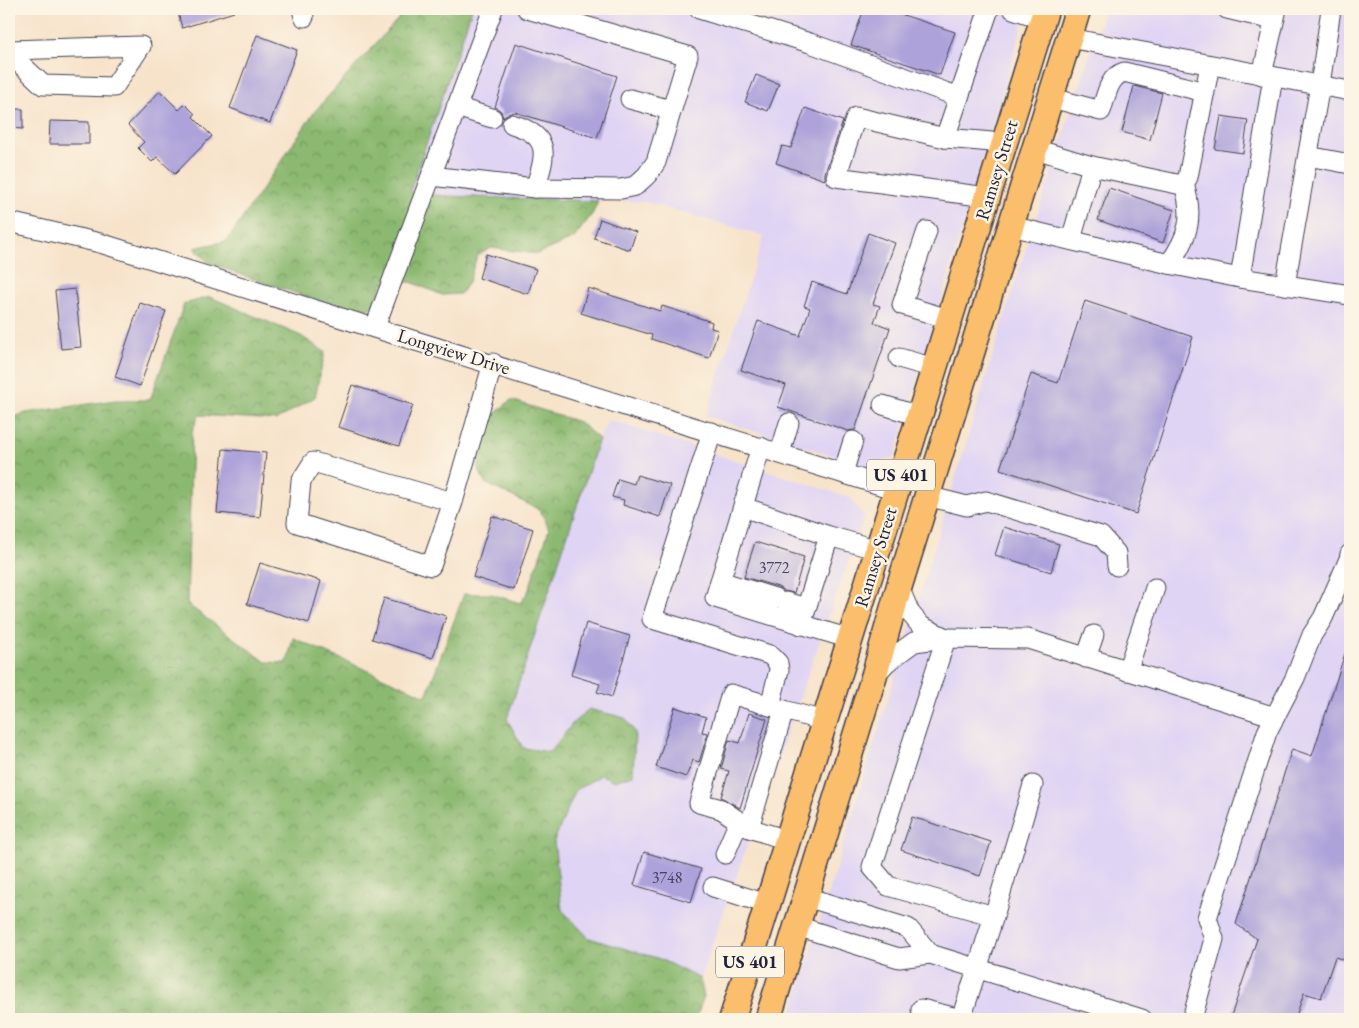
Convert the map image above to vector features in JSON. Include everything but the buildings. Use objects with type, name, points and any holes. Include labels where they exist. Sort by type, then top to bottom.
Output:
[{"type":"main road","name":"Ramsey Street","points":[[768,1019],[874,676],[899,587],[1078,9]]},
{"type":"main road","name":"Ramsey Street","points":[[732,1019],[1044,14]]},
{"type":"main road","points":[[768,904],[806,897]]},
{"type":"main road","points":[[768,904],[797,926]]},
{"type":"street","points":[[375,327],[493,9]]},
{"type":"street","points":[[431,176],[535,188],[621,189],[635,186],[647,175],[656,162],[688,56],[527,9]]},
{"type":"street","points":[[699,9],[810,43],[959,97]]},
{"type":"street","points":[[945,138],[989,9]]},
{"type":"street","points":[[1013,9],[1044,14]]},
{"type":"street","points":[[1228,9],[1275,14],[1240,278]]},
{"type":"street","points":[[1286,285],[1320,86],[1331,9]]},
{"type":"street","points":[[1069,38],[1350,91]]},
{"type":"street","points":[[141,46],[114,87],[42,85],[9,52],[141,46]]},
{"type":"street","points":[[1169,264],[1178,252],[1185,236],[1190,216],[1189,201],[1184,184],[1188,177],[1210,65]]},
{"type":"street","points":[[1052,98],[1101,112],[1112,80],[1118,74],[1124,72],[1205,92]]},
{"type":"street","points":[[630,99],[671,110]]},
{"type":"street","points":[[456,107],[492,118]]},
{"type":"street","points":[[987,197],[836,177],[856,118],[945,138],[1004,143]]},
{"type":"street","points":[[512,124],[525,128],[536,135],[543,149],[544,162],[535,188]]},
{"type":"street","points":[[1035,149],[1092,166],[1184,184]]},
{"type":"street","points":[[1308,156],[1350,164]]},
{"type":"street","points":[[1072,240],[1092,166]]},
{"type":"street","name":"Longview Drive","points":[[9,222],[100,243],[493,363],[896,490]]},
{"type":"street","points":[[1011,226],[1169,264],[1240,278],[1350,295]]},
{"type":"street","points":[[927,231],[902,305],[949,319]]},
{"type":"street","points":[[899,358],[934,368]]},
{"type":"street","points":[[453,502],[313,462],[301,481],[298,523],[431,566],[453,502],[493,363]]},
{"type":"street","points":[[883,404],[919,416]]},
{"type":"street","points":[[780,453],[790,423]]},
{"type":"street","points":[[712,432],[652,619],[770,655],[778,664],[780,670],[777,708],[744,824],[725,854]]},
{"type":"street","points":[[842,473],[853,441]]},
{"type":"street","points":[[761,447],[715,598],[804,617]]},
{"type":"street","points":[[927,496],[967,506],[986,501],[1101,536],[1116,553],[1117,566]]},
{"type":"street","points":[[743,507],[829,536],[878,550]]},
{"type":"street","points":[[804,617],[829,536]]},
{"type":"street","points":[[1192,1019],[1214,939],[1207,918],[1257,761],[1267,732],[1295,678],[1312,635],[1323,618],[1350,559],[1350,554]]},
{"type":"street","points":[[719,586],[779,604],[850,639]]},
{"type":"street","points":[[899,587],[910,613],[921,626],[946,638]]},
{"type":"street","points":[[1127,671],[1155,588]]},
{"type":"street","points":[[1086,658],[1094,635]]},
{"type":"street","points":[[946,638],[872,867],[888,886],[994,916]]},
{"type":"street","points":[[874,676],[887,662],[914,642],[946,638],[1028,639],[1275,717]]},
{"type":"street","points":[[787,840],[744,824],[720,809],[700,803],[731,694],[824,721]]},
{"type":"street","points":[[921,1009],[961,1019],[1033,785]]},
{"type":"street","points":[[712,887],[768,904]]},
{"type":"street","points":[[806,897],[908,928],[930,954]]},
{"type":"street","points":[[797,926],[899,958],[930,954],[1142,1019]]},
{"type":"shaded area","points":[[472,9],[1027,9],[895,456],[869,467],[706,416],[764,236],[646,202],[444,196],[410,192]]},
{"type":"shaded area","points":[[1105,9],[1350,9],[1350,457],[1346,473],[1350,474],[1350,1019],[790,1019],[1019,270]]},
{"type":"shaded area","points":[[608,420],[849,497],[864,516],[700,979],[660,959],[589,938],[562,910],[554,841],[576,790],[601,775],[615,781],[573,723],[551,752],[523,748],[507,719],[599,439]]},
{"type":"green space","points":[[407,9],[472,9],[410,192],[444,196],[598,201],[593,213],[574,238],[537,254],[491,248],[477,256],[469,281],[460,294],[442,295],[411,282],[383,283],[375,304],[361,315],[208,262],[194,248],[227,241],[315,111]]},
{"type":"green space","points":[[210,297],[301,336],[325,352],[315,397],[276,420],[199,415],[192,431],[187,604],[266,662],[287,663],[293,638],[426,696],[464,594],[491,594],[520,603],[528,592],[549,529],[540,510],[485,483],[478,467],[491,417],[511,400],[579,422],[599,439],[507,719],[523,748],[550,752],[573,723],[589,709],[625,718],[635,732],[633,775],[615,781],[601,775],[576,790],[554,841],[562,910],[589,938],[660,959],[700,979],[704,996],[696,1019],[9,1019],[9,418],[26,413],[116,400],[150,400],[184,304]]}]
